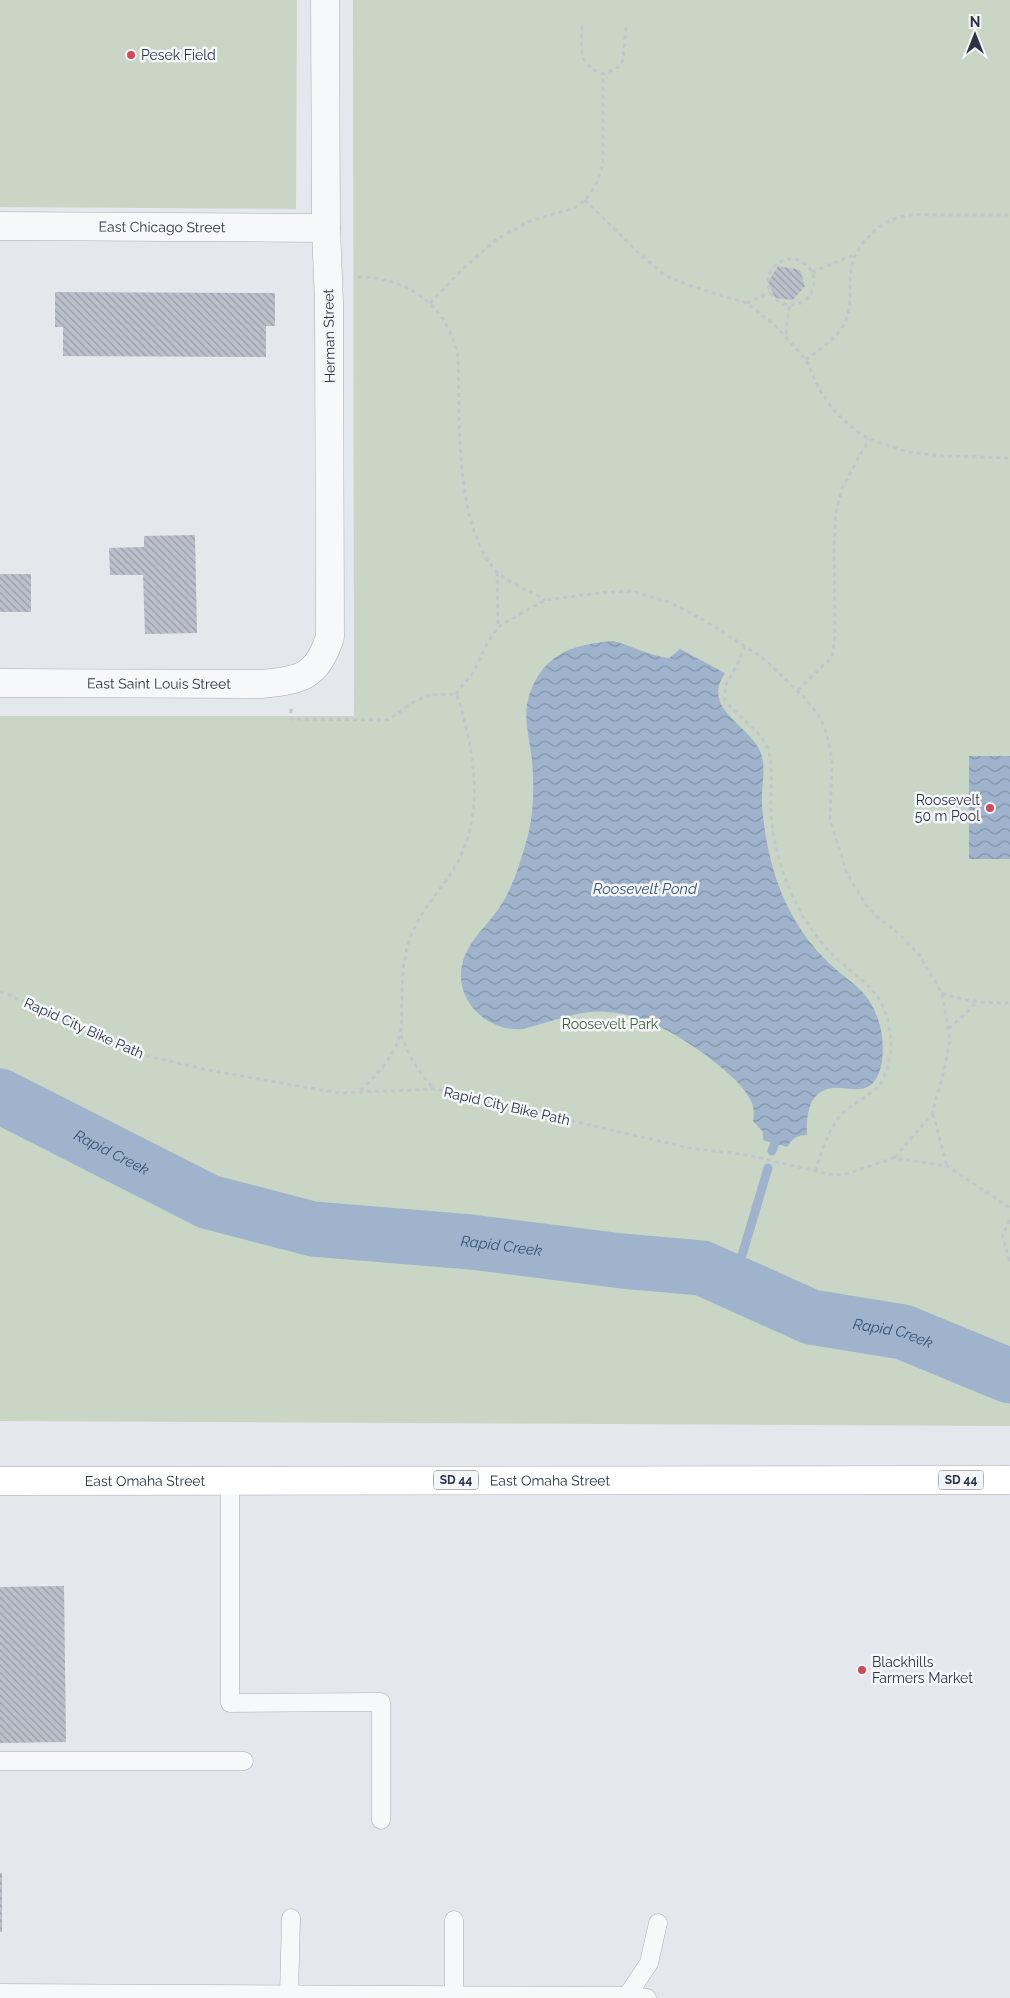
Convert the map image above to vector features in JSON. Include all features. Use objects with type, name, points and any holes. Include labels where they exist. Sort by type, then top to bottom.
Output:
[{"type":"main road","name":"East Omaha Street","points":[[0,1480],[1010,1480]]},
{"type":"street","name":"Herman Street","points":[[314,668],[324,655],[330,637],[325,0]]},
{"type":"street","name":"East Chicago Street","points":[[0,226],[326,228]]},
{"type":"street","name":"East Saint Louis Street","points":[[0,683],[261,684],[299,679],[314,668]]},
{"type":"lane","points":[[230,1480],[230,1703],[381,1702],[381,1820]]},
{"type":"lane","points":[[0,1761],[244,1761]]},
{"type":"lane","points":[[289,1995],[291,1918]]},
{"type":"lane","points":[[454,1920],[454,1996]]},
{"type":"lane","points":[[627,1996],[650,1963],[658,1922]]},
{"type":"lane","points":[[0,1993],[627,1996],[647,1998]]},
{"type":"path","points":[[582,26],[583,60],[588,66],[603,74],[619,68],[623,60],[626,27]]},
{"type":"path","points":[[430,303],[465,267],[497,239],[516,227],[540,218],[565,212],[585,200],[598,182],[603,164],[603,74]]},
{"type":"path","points":[[585,200],[664,275],[695,288],[747,303],[786,335],[806,360],[819,389],[835,412],[857,432],[869,439],[896,449],[926,455],[1010,458]]},
{"type":"path","points":[[806,360],[837,336],[849,310],[850,272],[855,255],[872,232],[889,221],[911,215],[1010,215]]},
{"type":"path","points":[[812,272],[855,255]]},
{"type":"path","points":[[795,259],[801,261],[812,272],[815,281],[812,294],[800,304],[788,306],[778,302],[770,292],[769,275],[772,268],[782,260],[795,259]]},
{"type":"path","points":[[328,275],[379,277],[394,281],[419,294],[430,303],[446,323],[456,348],[458,432],[468,507],[475,536],[496,572],[545,600]]},
{"type":"path","points":[[747,303],[770,292]]},
{"type":"path","points":[[786,335],[788,306]]},
{"type":"path","points":[[798,690],[832,657],[835,634],[834,545],[836,512],[842,488],[869,439]]},
{"type":"path","points":[[496,572],[498,627]]},
{"type":"path","points":[[285,681],[291,708],[291,719],[388,720],[412,703],[428,695],[456,694],[471,677],[488,642],[498,627],[545,600],[621,591],[641,593],[676,605],[745,646],[772,666],[813,707],[827,734],[832,761],[830,819],[848,874],[867,906],[918,953],[942,993],[950,1040],[932,1114],[894,1158]]},
{"type":"path","points":[[745,646],[725,686],[725,700],[766,744],[770,757],[772,826],[777,854],[785,878],[799,909],[815,935],[878,998],[888,1024],[891,1043],[889,1061],[878,1087],[853,1105],[836,1122],[823,1149],[815,1172]]},
{"type":"path","points":[[359,1092],[384,1065],[400,1035],[403,969],[412,934],[423,910],[454,868],[470,830],[474,762],[456,694]]},
{"type":"path","name":"Rapid City Bike Path","points":[[0,991],[143,1055],[213,1071],[339,1093],[435,1089],[689,1148],[748,1155],[833,1175],[847,1174],[894,1158],[947,1166],[1010,1208]]},
{"type":"path","points":[[942,993],[954,998],[977,1003],[1010,1003]]},
{"type":"path","points":[[949,1028],[977,1003]]},
{"type":"path","points":[[400,1035],[414,1065],[435,1089]]},
{"type":"path","points":[[932,1114],[947,1166]]},
{"type":"path","points":[[1010,1220],[1002,1236],[1010,1262]]},
{"type":"green space","points":[[0,0],[297,0],[296,209],[0,207]]},
{"type":"green space","name":"Roosevelt Park","points":[[353,0],[1010,0],[1010,1426],[0,1421],[0,716],[354,716]]},
{"type":"water","name":"Roosevelt Pond","points":[[613,641],[669,658],[680,649],[725,673],[719,686],[719,697],[722,706],[754,741],[762,757],[762,803],[765,830],[770,858],[783,897],[797,924],[812,945],[866,996],[876,1014],[882,1034],[883,1054],[879,1073],[874,1081],[868,1087],[859,1089],[833,1088],[819,1093],[814,1098],[808,1112],[807,1135],[795,1138],[787,1147],[763,1140],[763,1132],[753,1121],[754,1112],[747,1093],[727,1072],[676,1035],[630,1016],[597,1012],[575,1014],[522,1029],[511,1029],[490,1022],[480,1015],[466,998],[462,987],[462,965],[465,955],[475,938],[506,897],[518,870],[531,823],[533,777],[526,717],[528,698],[532,687],[545,667],[562,653],[581,646]]},
{"type":"water","name":"Roosevelt 50 m Pool","points":[[969,756],[1010,756],[1010,859],[969,859]]},
{"type":"building","points":[[778,266],[800,270],[805,286],[793,300],[775,298],[768,282]]},
{"type":"building","points":[[55,292],[275,293],[275,326],[266,326],[266,357],[63,356],[63,327],[55,327]]},
{"type":"building","points":[[195,535],[197,633],[145,634],[143,575],[110,575],[109,548],[144,547],[144,536]]},
{"type":"building","points":[[0,574],[31,574],[31,612],[0,612]]},
{"type":"building","points":[[64,1586],[66,1742],[0,1743],[0,1587]]},
{"type":"building","points":[[0,1873],[2,1873],[2,1932],[0,1932]]},
{"type":"waterway","name":"Rapid Creek","points":[[0,1096],[209,1202],[313,1229],[471,1242],[622,1261],[702,1268],[811,1317],[903,1332],[1010,1376]]},
{"type":"waterway","points":[[772,1151],[775,1143]]},
{"type":"waterway","points":[[734,1282],[768,1168]]},
{"type":"place","name":"Pesek Field","points":[[131,55]]},
{"type":"place","name":"Roosevelt 50 m Pool","points":[[990,808]]},
{"type":"place","name":"Blackhills Farmers Market","points":[[862,1670]]}]
